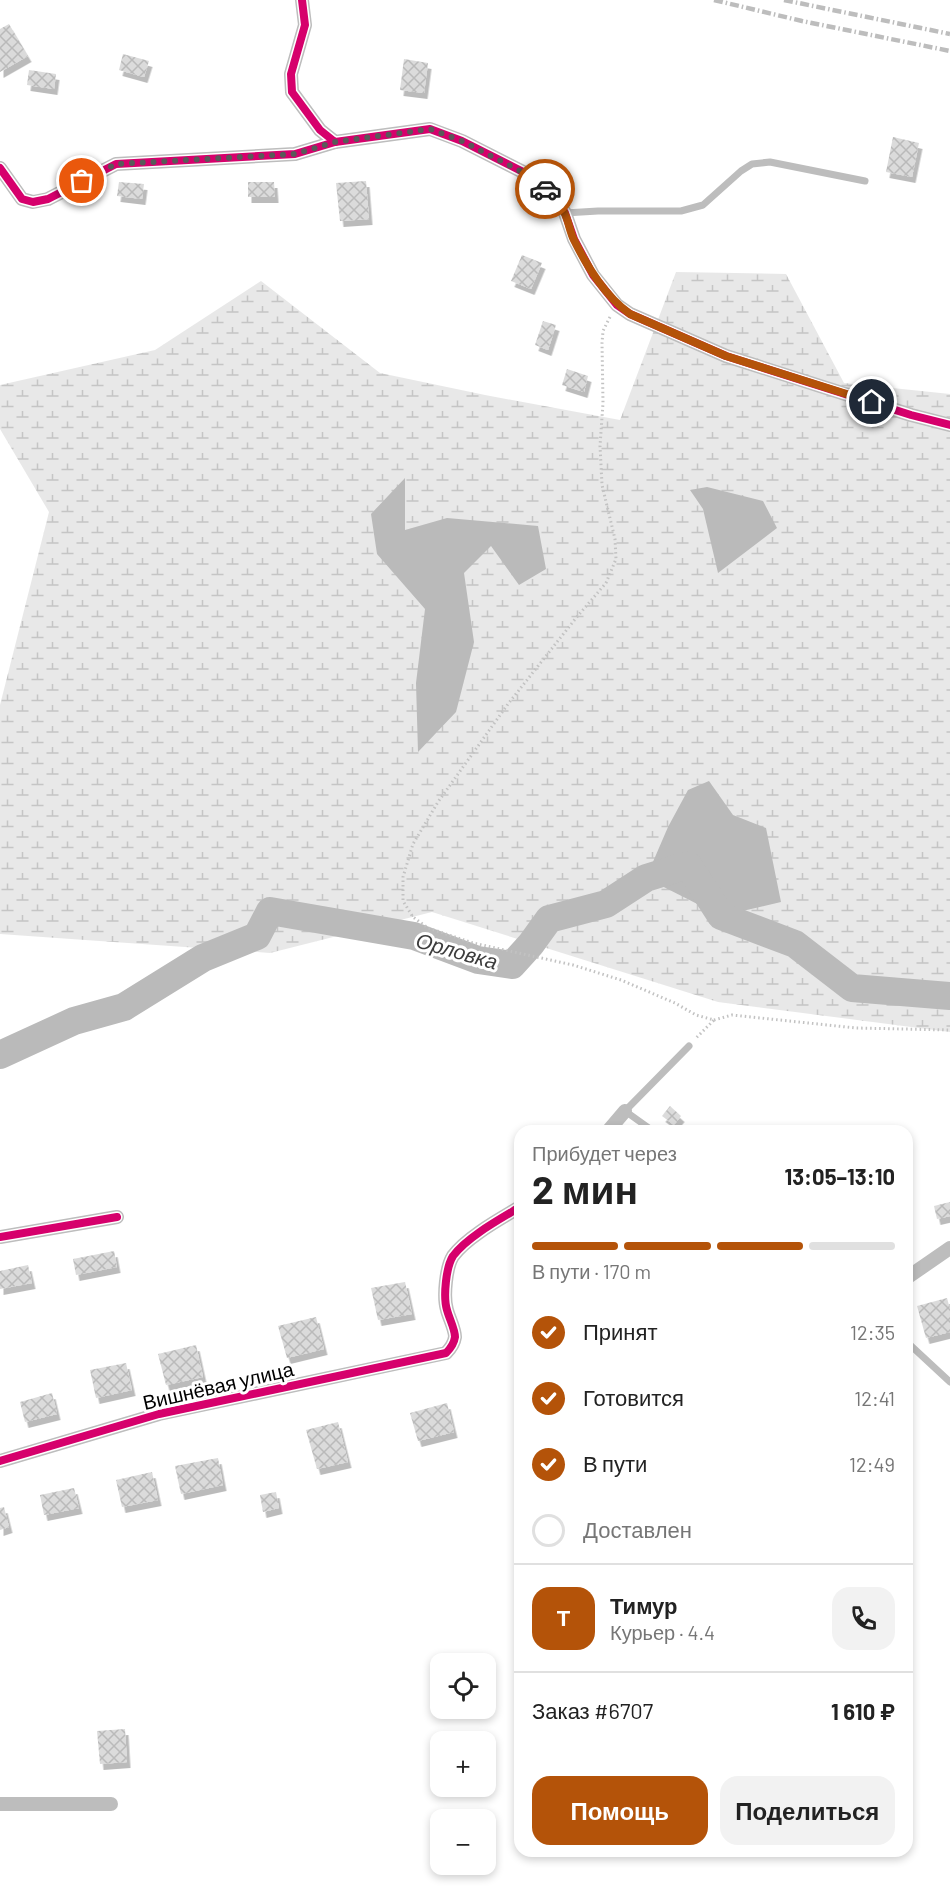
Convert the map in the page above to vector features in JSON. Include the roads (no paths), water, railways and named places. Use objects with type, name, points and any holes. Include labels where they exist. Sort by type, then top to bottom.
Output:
[{"type":"street","points":[[302,0],[305,25],[291,74],[292,92],[320,130],[335,142]]},
{"type":"street","points":[[0,168],[22,199],[33,202],[48,199],[116,164],[295,154],[335,142],[430,129],[462,141],[532,177],[558,202],[565,213],[573,239],[593,275],[617,305],[630,314],[726,356],[911,415],[950,425]]},
{"type":"street","points":[[613,1125],[625,1111]]},
{"type":"street","name":"Вишнёвая улица","points":[[0,1461],[159,1414],[446,1353],[452,1346],[455,1335],[446,1307],[446,1277],[452,1257],[467,1243],[514,1211]]},
{"type":"street","points":[[0,1237],[117,1217]]},
{"type":"street","points":[[913,1274],[950,1248]]},
{"type":"street","points":[[0,1804],[111,1804]]},
{"type":"lane","points":[[565,213],[681,211],[703,206],[728,182],[752,164],[770,162],[865,181]]},
{"type":"lane","points":[[645,1125],[625,1111],[688,1046]]},
{"type":"lane","points":[[913,1348],[950,1382]]},
{"type":"waterway","name":"Орловка","points":[[0,1055],[74,1021],[124,1007],[203,958],[257,936],[270,911],[414,936],[478,960],[512,965],[549,919],[606,904],[646,878],[688,865],[721,916],[795,944],[852,988],[950,996]]},
{"type":"railway","points":[[714,0],[802,21],[950,51]]},
{"type":"railway","points":[[784,0],[950,34]]}]
